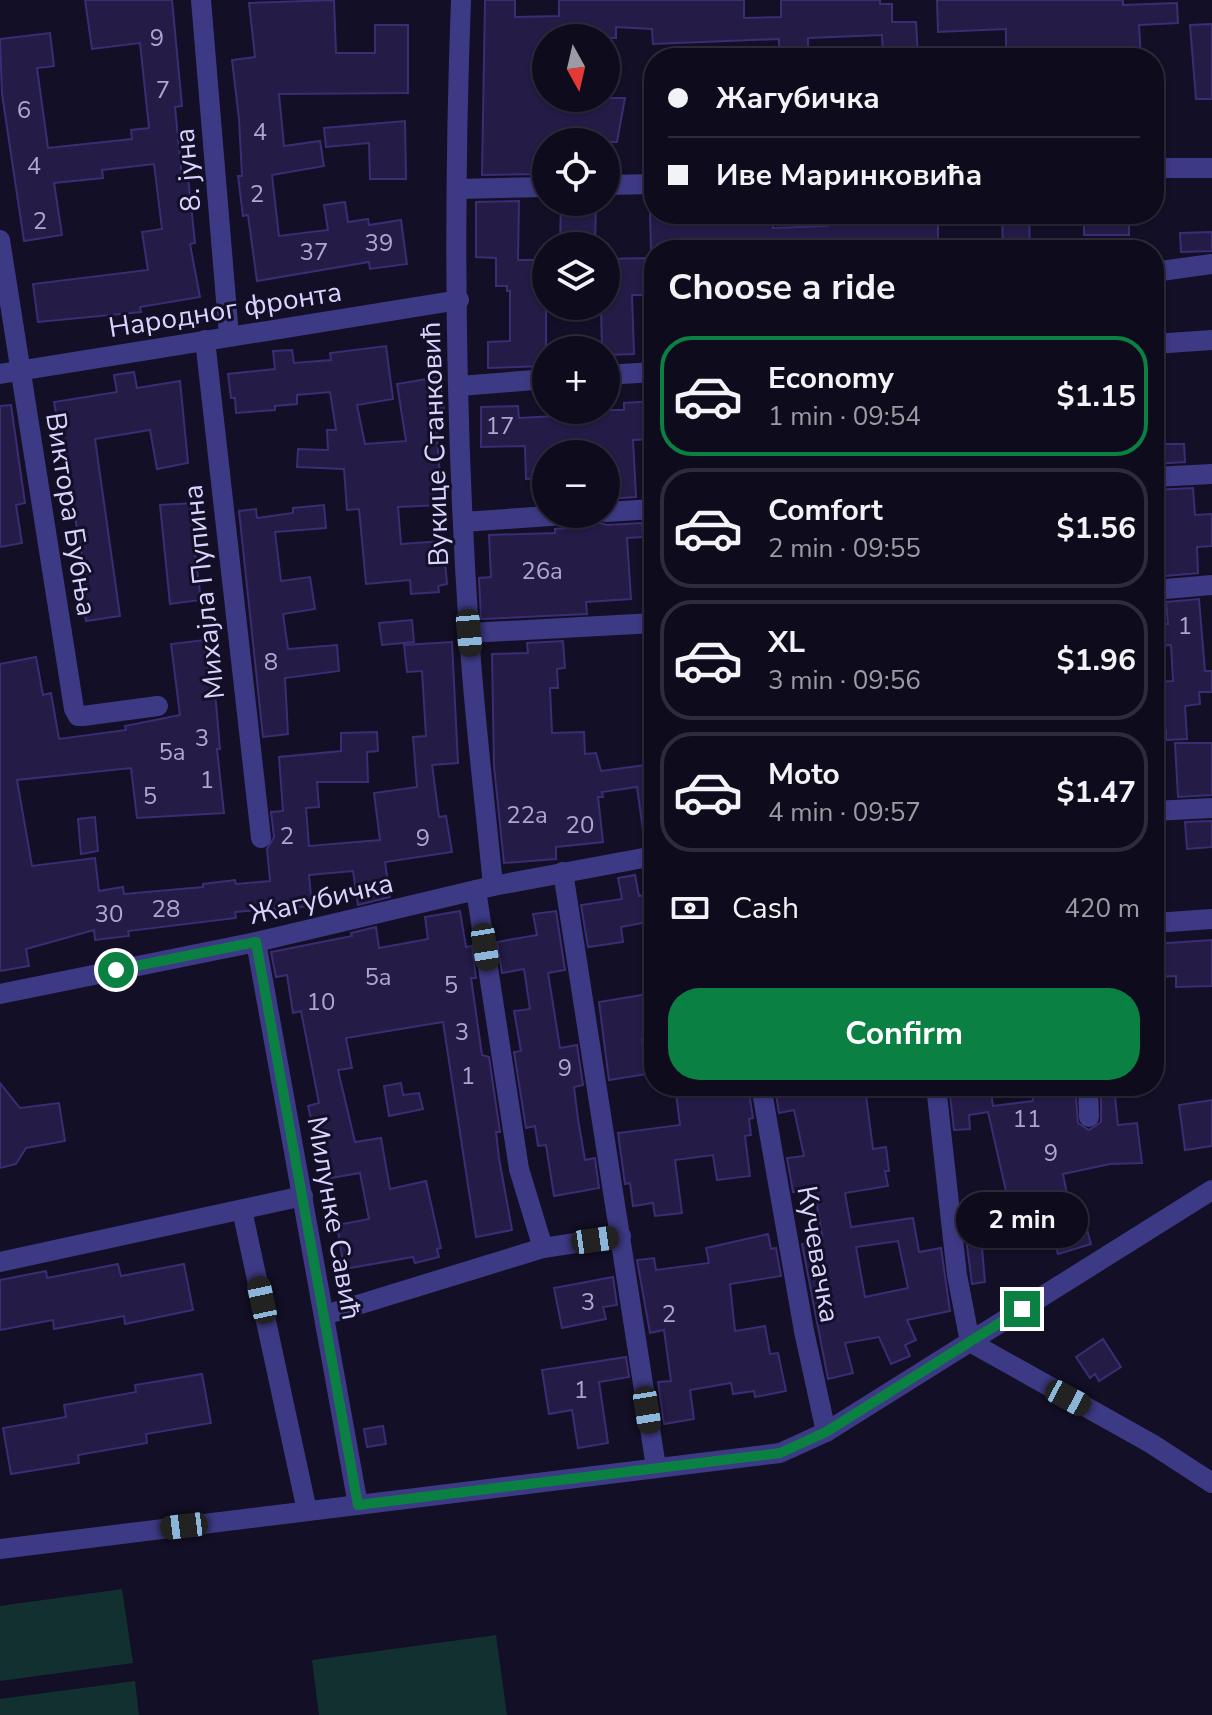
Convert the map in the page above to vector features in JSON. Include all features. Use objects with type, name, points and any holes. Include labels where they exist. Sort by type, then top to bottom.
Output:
[{"type":"street","name":"8. јуна","points":[[201,0],[229,336]]},
{"type":"street","name":"Вукице Станковић","points":[[458,5],[463,522],[485,888],[519,1169],[543,1248]]},
{"type":"street","points":[[1164,168],[1212,168]]},
{"type":"street","points":[[620,185],[644,184]]},
{"type":"street","points":[[458,189],[532,187]]},
{"type":"street","name":"Виктора Бубња","points":[[0,240],[75,712],[83,716],[158,706]]},
{"type":"street","points":[[1164,271],[1212,264]]},
{"type":"street","name":"Народног фронта","points":[[0,374],[459,300]]},
{"type":"street","name":"Михајла Пупина","points":[[205,340],[261,838]]},
{"type":"street","points":[[1164,343],[1212,340]]},
{"type":"street","points":[[620,374],[644,373]]},
{"type":"street","points":[[460,386],[532,380]]},
{"type":"street","points":[[1164,476],[1212,474]]},
{"type":"street","points":[[620,511],[644,510]]},
{"type":"street","points":[[463,522],[532,517]]},
{"type":"street","points":[[1164,589],[1212,585]]},
{"type":"street","points":[[469,633],[644,624]]},
{"type":"street","points":[[1164,810],[1212,808]]},
{"type":"street","name":"Жагубичка","points":[[0,994],[256,942],[485,888],[644,858]]},
{"type":"street","points":[[563,872],[656,1467]]},
{"type":"street","points":[[1164,922],[1212,919]]},
{"type":"street","name":"Милунке Савић","points":[[256,942],[358,1505]]},
{"type":"street","name":"Кучевачка","points":[[763,1096],[804,1331],[826,1432]]},
{"type":"street","points":[[937,1096],[953,1246],[970,1342]]},
{"type":"street","points":[[1088,1096],[1089,1117]]},
{"type":"street","points":[[0,1549],[656,1467],[757,1459],[780,1453],[826,1432],[1212,1190]]},
{"type":"street","points":[[0,1262],[303,1196]]},
{"type":"street","points":[[242,1210],[307,1511]]},
{"type":"street","points":[[325,1315],[543,1248],[621,1236]]},
{"type":"street","points":[[970,1342],[1152,1444],[1212,1483]]},
{"type":"green space","points":[[122,1589],[133,1663],[0,1681],[0,1606]]},
{"type":"green space","points":[[496,1635],[507,1715],[319,1715],[312,1660]]},
{"type":"green space","points":[[135,1681],[139,1715],[0,1715],[0,1699]]},
{"type":"building","points":[[85,0],[172,0],[182,106],[175,107],[182,177],[188,177],[195,243],[190,244],[200,297],[140,307],[141,312],[38,322],[33,284],[148,270],[142,232],[162,229],[154,164],[102,170],[103,178],[54,183],[62,235],[24,241],[2,94],[0,39],[50,33],[54,66],[37,68],[48,148],[132,139],[131,130],[149,128],[140,43],[92,49]]},
{"type":"building","points":[[334,0],[336,53],[375,53],[375,25],[408,25],[408,93],[279,94],[284,146],[320,141],[324,166],[272,175],[279,236],[328,230],[324,205],[345,202],[348,222],[368,219],[369,225],[401,220],[407,264],[370,269],[369,262],[257,281],[248,215],[243,216],[238,176],[242,176],[232,60],[255,57],[249,3]]},
{"type":"building","points":[[485,0],[515,0],[515,17],[559,16],[559,0],[744,0],[744,18],[781,17],[781,0],[880,0],[880,4],[892,4],[892,22],[916,22],[917,48],[883,48],[882,35],[808,38],[808,47],[779,48],[779,39],[653,44],[652,29],[620,27],[620,24],[532,24],[532,112],[620,112],[620,98],[625,98],[620,128],[532,128],[532,174],[482,175]]},
{"type":"building","points":[[937,0],[1123,0],[1123,5],[1177,3],[1178,23],[1139,25],[1140,48],[1006,48],[1006,29],[938,32]]},
{"type":"building","points":[[1212,24],[1212,99],[1196,99],[1190,25]]},
{"type":"building","points":[[405,121],[406,179],[370,179],[369,143],[326,147],[324,128]]},
{"type":"building","points":[[519,201],[518,260],[532,260],[532,320],[546,320],[546,336],[532,336],[532,366],[488,368],[488,342],[510,341],[510,291],[507,291],[507,286],[496,286],[496,258],[476,257],[476,202]]},
{"type":"building","points":[[561,216],[596,216],[595,232],[560,232]]},
{"type":"building","points":[[650,224],[773,224],[773,228],[828,224],[938,224],[938,240],[651,240]]},
{"type":"building","points":[[1002,224],[1029,224],[1030,240],[1003,240]]},
{"type":"building","points":[[1084,224],[1129,224],[1129,235],[1084,235]]},
{"type":"building","points":[[1212,232],[1212,251],[1181,252],[1180,233]]},
{"type":"building","points":[[644,258],[644,295],[632,295],[634,354],[620,354],[620,336],[602,336],[601,320],[620,320],[620,259]]},
{"type":"building","points":[[386,346],[393,399],[357,405],[365,444],[406,441],[397,384],[439,377],[444,408],[435,409],[442,505],[398,507],[401,544],[443,541],[447,584],[438,586],[439,592],[411,594],[410,580],[366,584],[359,509],[347,510],[344,469],[297,467],[298,449],[328,450],[327,430],[336,430],[330,392],[297,395],[297,404],[275,406],[275,410],[236,413],[235,398],[231,398],[228,374],[275,369],[273,351],[292,350],[294,363],[331,360],[330,353]]},
{"type":"building","points":[[134,372],[137,388],[180,381],[188,463],[157,469],[150,430],[95,439],[120,616],[86,621],[80,579],[86,578],[54,402],[117,392],[114,375]]},
{"type":"building","points":[[644,402],[644,439],[633,440],[636,497],[620,498],[620,440],[532,440],[532,479],[526,479],[525,446],[481,447],[481,407],[518,406],[519,418],[532,417],[532,424],[620,424],[620,410],[624,410],[624,403]]},
{"type":"building","points":[[11,405],[25,503],[16,505],[22,543],[0,547],[0,406]]},
{"type":"building","points":[[1164,444],[1184,444],[1185,462],[1164,463]]},
{"type":"building","points":[[1193,488],[1195,515],[1212,514],[1212,546],[1197,547],[1198,573],[1165,576],[1164,489]]},
{"type":"building","points":[[194,503],[197,537],[193,538],[201,600],[170,604],[160,505]]},
{"type":"building","points":[[324,505],[326,528],[275,532],[281,581],[310,577],[315,609],[283,614],[288,649],[337,645],[339,671],[285,678],[288,734],[263,737],[239,511],[256,509],[257,518],[293,513],[293,508]]},
{"type":"building","points":[[642,523],[643,537],[627,538],[631,599],[586,602],[587,614],[481,619],[479,578],[491,577],[489,535],[555,533],[555,529],[620,528],[620,524]]},
{"type":"building","points":[[1199,599],[1205,671],[1212,671],[1212,692],[1199,692],[1200,704],[1185,706],[1187,739],[1166,740],[1164,730],[1164,681],[1173,681],[1171,645],[1164,645],[1164,624],[1168,624],[1166,602]]},
{"type":"building","points":[[412,620],[414,642],[382,645],[379,623]]},
{"type":"building","points":[[204,640],[209,683],[213,682],[216,703],[224,813],[137,818],[131,768],[17,780],[32,866],[95,858],[99,891],[123,887],[124,894],[203,887],[203,884],[235,880],[236,884],[270,881],[267,849],[274,837],[271,812],[283,811],[279,757],[341,751],[341,733],[377,732],[378,751],[367,752],[368,782],[317,782],[319,807],[306,808],[309,846],[380,840],[374,793],[417,787],[413,737],[426,736],[422,671],[407,672],[404,645],[452,642],[458,763],[432,765],[439,817],[446,816],[452,852],[385,862],[390,897],[358,905],[353,871],[309,875],[312,906],[235,912],[236,918],[128,931],[129,936],[95,940],[94,930],[26,949],[29,966],[0,971],[0,664],[36,657],[43,695],[51,693],[59,739],[126,730],[125,726],[180,715],[171,644]]},
{"type":"building","points":[[563,641],[565,668],[557,669],[558,688],[550,688],[552,733],[584,732],[585,754],[596,753],[601,771],[644,765],[644,830],[637,787],[602,792],[603,797],[598,797],[603,842],[556,847],[556,859],[504,863],[494,766],[492,654],[528,653],[527,643]]},
{"type":"building","points":[[1175,743],[1212,743],[1212,795],[1178,797]]},
{"type":"building","points":[[95,817],[98,851],[81,854],[78,819]]},
{"type":"building","points":[[1212,821],[1212,847],[1187,849],[1185,822]]},
{"type":"building","points":[[635,875],[639,896],[644,895],[644,923],[621,927],[623,942],[588,947],[581,905],[622,899],[618,878]]},
{"type":"building","points":[[460,911],[466,947],[472,946],[476,978],[471,978],[482,1055],[489,1057],[500,1132],[496,1132],[499,1158],[512,1230],[476,1237],[443,1022],[346,1038],[352,1068],[338,1070],[355,1142],[381,1138],[390,1189],[426,1181],[441,1248],[437,1249],[439,1257],[415,1263],[413,1257],[344,1269],[337,1225],[369,1219],[360,1173],[325,1179],[308,1106],[319,1103],[301,1011],[293,1013],[287,975],[276,977],[271,952],[352,936],[351,933],[376,927],[379,948],[428,939],[425,917]]},
{"type":"building","points":[[556,911],[565,970],[548,973],[560,1048],[577,1045],[583,1085],[574,1087],[578,1119],[585,1160],[595,1158],[599,1188],[554,1196],[546,1145],[538,1146],[535,1126],[526,1128],[514,1052],[521,1051],[514,1011],[530,1009],[524,969],[502,973],[497,942],[537,935],[533,914]]},
{"type":"building","points":[[1212,940],[1212,986],[1176,987],[1176,976],[1164,977],[1164,943]]},
{"type":"building","points":[[644,995],[644,1074],[609,1080],[599,1002]]},
{"type":"building","points":[[0,1083],[20,1108],[59,1103],[65,1141],[26,1148],[16,1164],[0,1168]]},
{"type":"building","points":[[401,1083],[403,1095],[419,1093],[423,1109],[389,1116],[384,1086]]},
{"type":"building","points":[[676,1096],[749,1096],[753,1118],[749,1119],[751,1135],[745,1136],[750,1176],[717,1180],[713,1155],[675,1160],[682,1213],[655,1216],[653,1203],[633,1206],[630,1183],[625,1184],[618,1133],[680,1125]]},
{"type":"building","points":[[776,1096],[866,1096],[873,1149],[886,1147],[888,1186],[845,1193],[851,1227],[913,1218],[919,1252],[941,1248],[950,1311],[907,1320],[916,1340],[905,1345],[910,1356],[891,1364],[879,1337],[845,1343],[853,1373],[828,1379],[802,1244],[823,1240],[814,1189],[793,1192],[787,1158],[804,1156],[794,1110],[779,1113]],"holes":[[[898,1241],[908,1288],[865,1297],[856,1247]]]},
{"type":"building","points":[[950,1096],[992,1096],[993,1106],[1033,1101],[1033,1096],[1076,1096],[1078,1123],[1089,1130],[1101,1122],[1101,1096],[1115,1096],[1118,1125],[1137,1123],[1142,1163],[1110,1164],[1063,1174],[1074,1230],[1086,1226],[1091,1244],[1058,1254],[1049,1228],[1016,1235],[988,1112],[969,1115],[970,1129],[954,1130]]},
{"type":"building","points":[[1212,1100],[1212,1146],[1185,1150],[1179,1105]]},
{"type":"building","points":[[979,1214],[985,1282],[972,1284],[963,1215]]},
{"type":"building","points":[[768,1234],[771,1249],[776,1248],[781,1276],[730,1284],[735,1331],[765,1326],[770,1354],[778,1353],[786,1391],[755,1397],[754,1391],[733,1394],[731,1383],[690,1390],[694,1419],[664,1424],[658,1382],[671,1381],[664,1330],[650,1333],[637,1260],[654,1258],[656,1270],[709,1263],[706,1248]]},
{"type":"building","points":[[118,1264],[121,1276],[184,1264],[193,1310],[125,1324],[124,1316],[54,1329],[53,1320],[0,1330],[0,1280],[46,1271],[47,1278]]},
{"type":"building","points":[[613,1277],[617,1305],[603,1307],[606,1319],[562,1328],[554,1288]]},
{"type":"building","points":[[1103,1339],[1121,1367],[1099,1381],[1095,1374],[1090,1378],[1076,1357]]},
{"type":"building","points":[[626,1357],[629,1377],[599,1382],[608,1443],[578,1448],[572,1410],[549,1414],[542,1370]]},
{"type":"building","points":[[202,1374],[211,1423],[146,1434],[147,1443],[78,1455],[79,1463],[11,1474],[3,1428],[66,1417],[64,1405],[136,1392],[135,1385]]},
{"type":"building","points":[[383,1426],[386,1444],[367,1447],[364,1429]]},
{"type":"route","points":[[116,970],[256,942],[358,1505],[656,1467],[757,1459],[780,1453],[826,1432],[1022,1309]]}]
